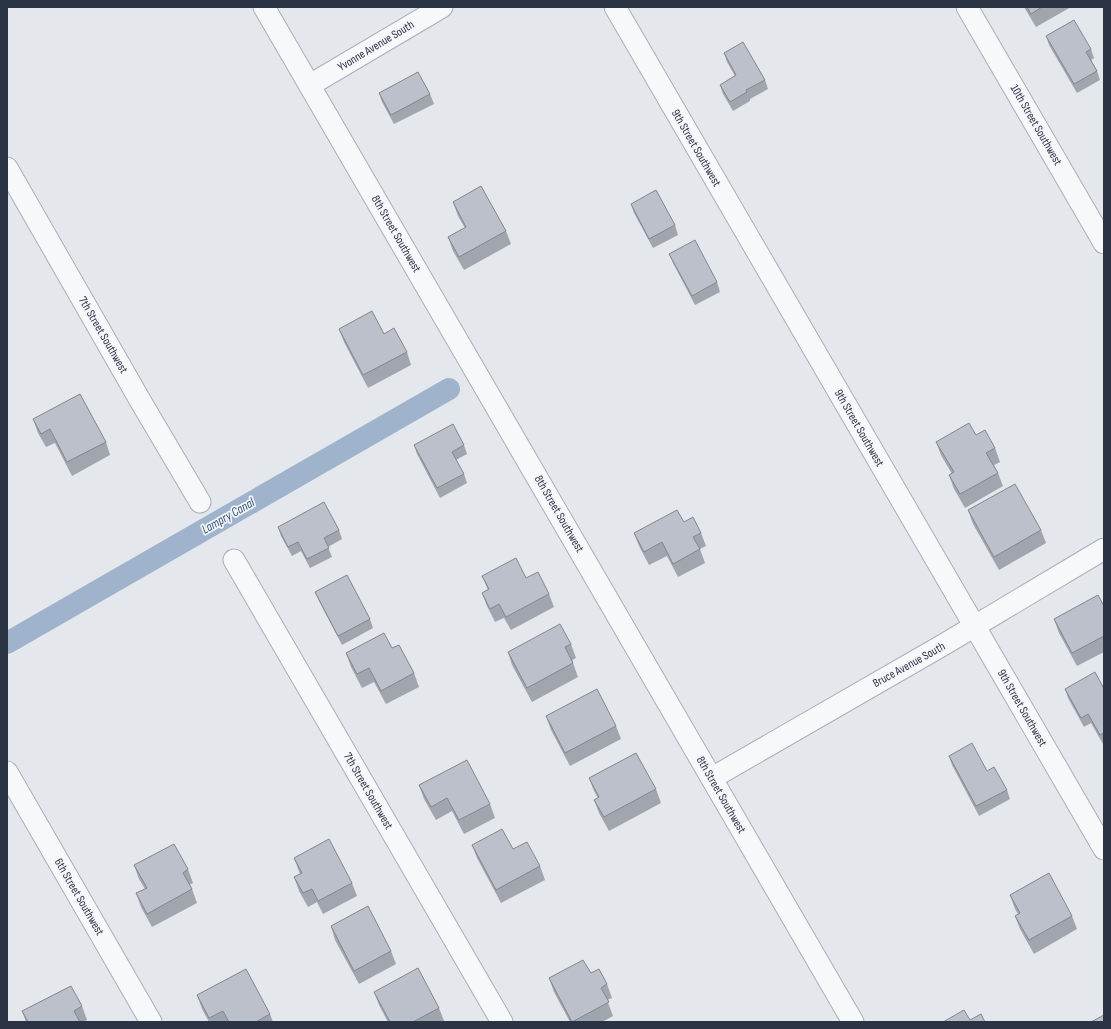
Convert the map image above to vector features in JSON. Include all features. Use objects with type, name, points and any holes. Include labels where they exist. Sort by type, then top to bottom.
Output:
[{"type":"street","name":"8th Street Southwest","points":[[264,7],[853,1022]]},
{"type":"street","name":"Yvonne Avenue South","points":[[310,85],[442,7]]},
{"type":"street","name":"9th Street Southwest","points":[[615,7],[1104,849]]},
{"type":"street","name":"10th Street Southwest","points":[[967,7],[1104,243]]},
{"type":"street","name":"7th Street Southwest","points":[[7,168],[200,502]]},
{"type":"street","name":"Bruce Avenue South","points":[[712,778],[1104,549]]},
{"type":"street","name":"7th Street Southwest","points":[[234,560],[502,1022]]},
{"type":"street","name":"6th Street Southwest","points":[[7,772],[151,1022]]},
{"type":"building","points":[[1027,7],[1042,7],[1031,14]]},
{"type":"building","points":[[1074,20],[1091,49],[1086,52],[1097,71],[1074,84],[1046,36]]},
{"type":"building","points":[[743,42],[765,80],[746,90],[747,92],[730,102],[720,85],[736,75],[724,53]]},
{"type":"building","points":[[418,72],[430,94],[391,115],[379,93]]},
{"type":"building","points":[[481,186],[506,231],[459,257],[448,237],[466,227],[453,202]]},
{"type":"building","points":[[656,190],[675,225],[649,239],[631,204]]},
{"type":"building","points":[[695,240],[717,282],[692,296],[669,254]]},
{"type":"building","points":[[372,311],[384,334],[394,328],[407,352],[363,375],[339,329]]},
{"type":"building","points":[[80,394],[106,442],[67,462],[50,429],[41,434],[33,419]]},
{"type":"building","points":[[969,423],[976,435],[985,430],[995,448],[986,453],[998,473],[960,494],[949,475],[954,472],[936,442]]},
{"type":"building","points":[[453,424],[464,445],[452,452],[464,474],[437,488],[414,445]]},
{"type":"building","points":[[1015,484],[1041,530],[994,557],[968,510]]},
{"type":"building","points":[[324,502],[339,530],[324,538],[329,548],[307,559],[298,542],[288,547],[278,527]]},
{"type":"building","points":[[677,510],[684,522],[693,517],[701,533],[693,537],[700,549],[673,564],[662,542],[644,552],[634,533]]},
{"type":"building","points":[[516,558],[526,578],[538,572],[549,594],[506,617],[499,604],[490,609],[482,593],[489,589],[482,576]]},
{"type":"building","points":[[347,575],[370,619],[338,636],[315,592]]},
{"type":"building","points":[[1098,595],[1104,606],[1104,636],[1072,653],[1054,619]]},
{"type":"building","points":[[560,624],[571,644],[565,647],[573,663],[527,688],[508,652]]},
{"type":"building","points":[[384,633],[392,648],[399,645],[414,673],[381,691],[369,668],[357,674],[346,653]]},
{"type":"building","points":[[1095,672],[1104,689],[1104,733],[1100,735],[1088,714],[1081,718],[1065,689]]},
{"type":"building","points":[[597,689],[616,726],[565,753],[546,716]]},
{"type":"building","points":[[972,743],[987,771],[994,767],[1007,790],[976,806],[949,756]]},
{"type":"building","points":[[636,753],[656,789],[604,817],[594,800],[599,797],[589,778]]},
{"type":"building","points":[[467,760],[490,804],[459,820],[447,798],[431,807],[419,785]]},
{"type":"building","points":[[502,829],[513,849],[527,842],[540,866],[496,890],[472,845]]},
{"type":"building","points":[[329,839],[352,883],[318,901],[312,889],[303,893],[294,877],[302,873],[294,858]]},
{"type":"building","points":[[174,844],[188,869],[183,873],[192,889],[147,914],[136,893],[147,888],[134,865]]},
{"type":"building","points":[[1049,873],[1072,916],[1029,940],[1015,916],[1020,913],[1010,895]]},
{"type":"building","points":[[368,906],[391,951],[354,971],[331,926]]},
{"type":"building","points":[[583,960],[591,973],[599,969],[607,984],[601,988],[609,1002],[572,1022],[549,978]]},
{"type":"building","points":[[418,968],[439,1008],[413,1022],[390,1022],[374,992]]},
{"type":"building","points":[[246,969],[270,1014],[256,1022],[229,1022],[223,1011],[209,1018],[197,995]]},
{"type":"building","points":[[71,986],[82,1006],[74,1011],[80,1022],[28,1022],[22,1011]]},
{"type":"building","points":[[964,1010],[970,1020],[981,1014],[985,1022],[943,1022]]},
{"type":"building","points":[[1104,1015],[1104,1022],[1091,1022]]},
{"type":"waterway","name":"Lampry Canal","points":[[7,643],[449,389]]}]
